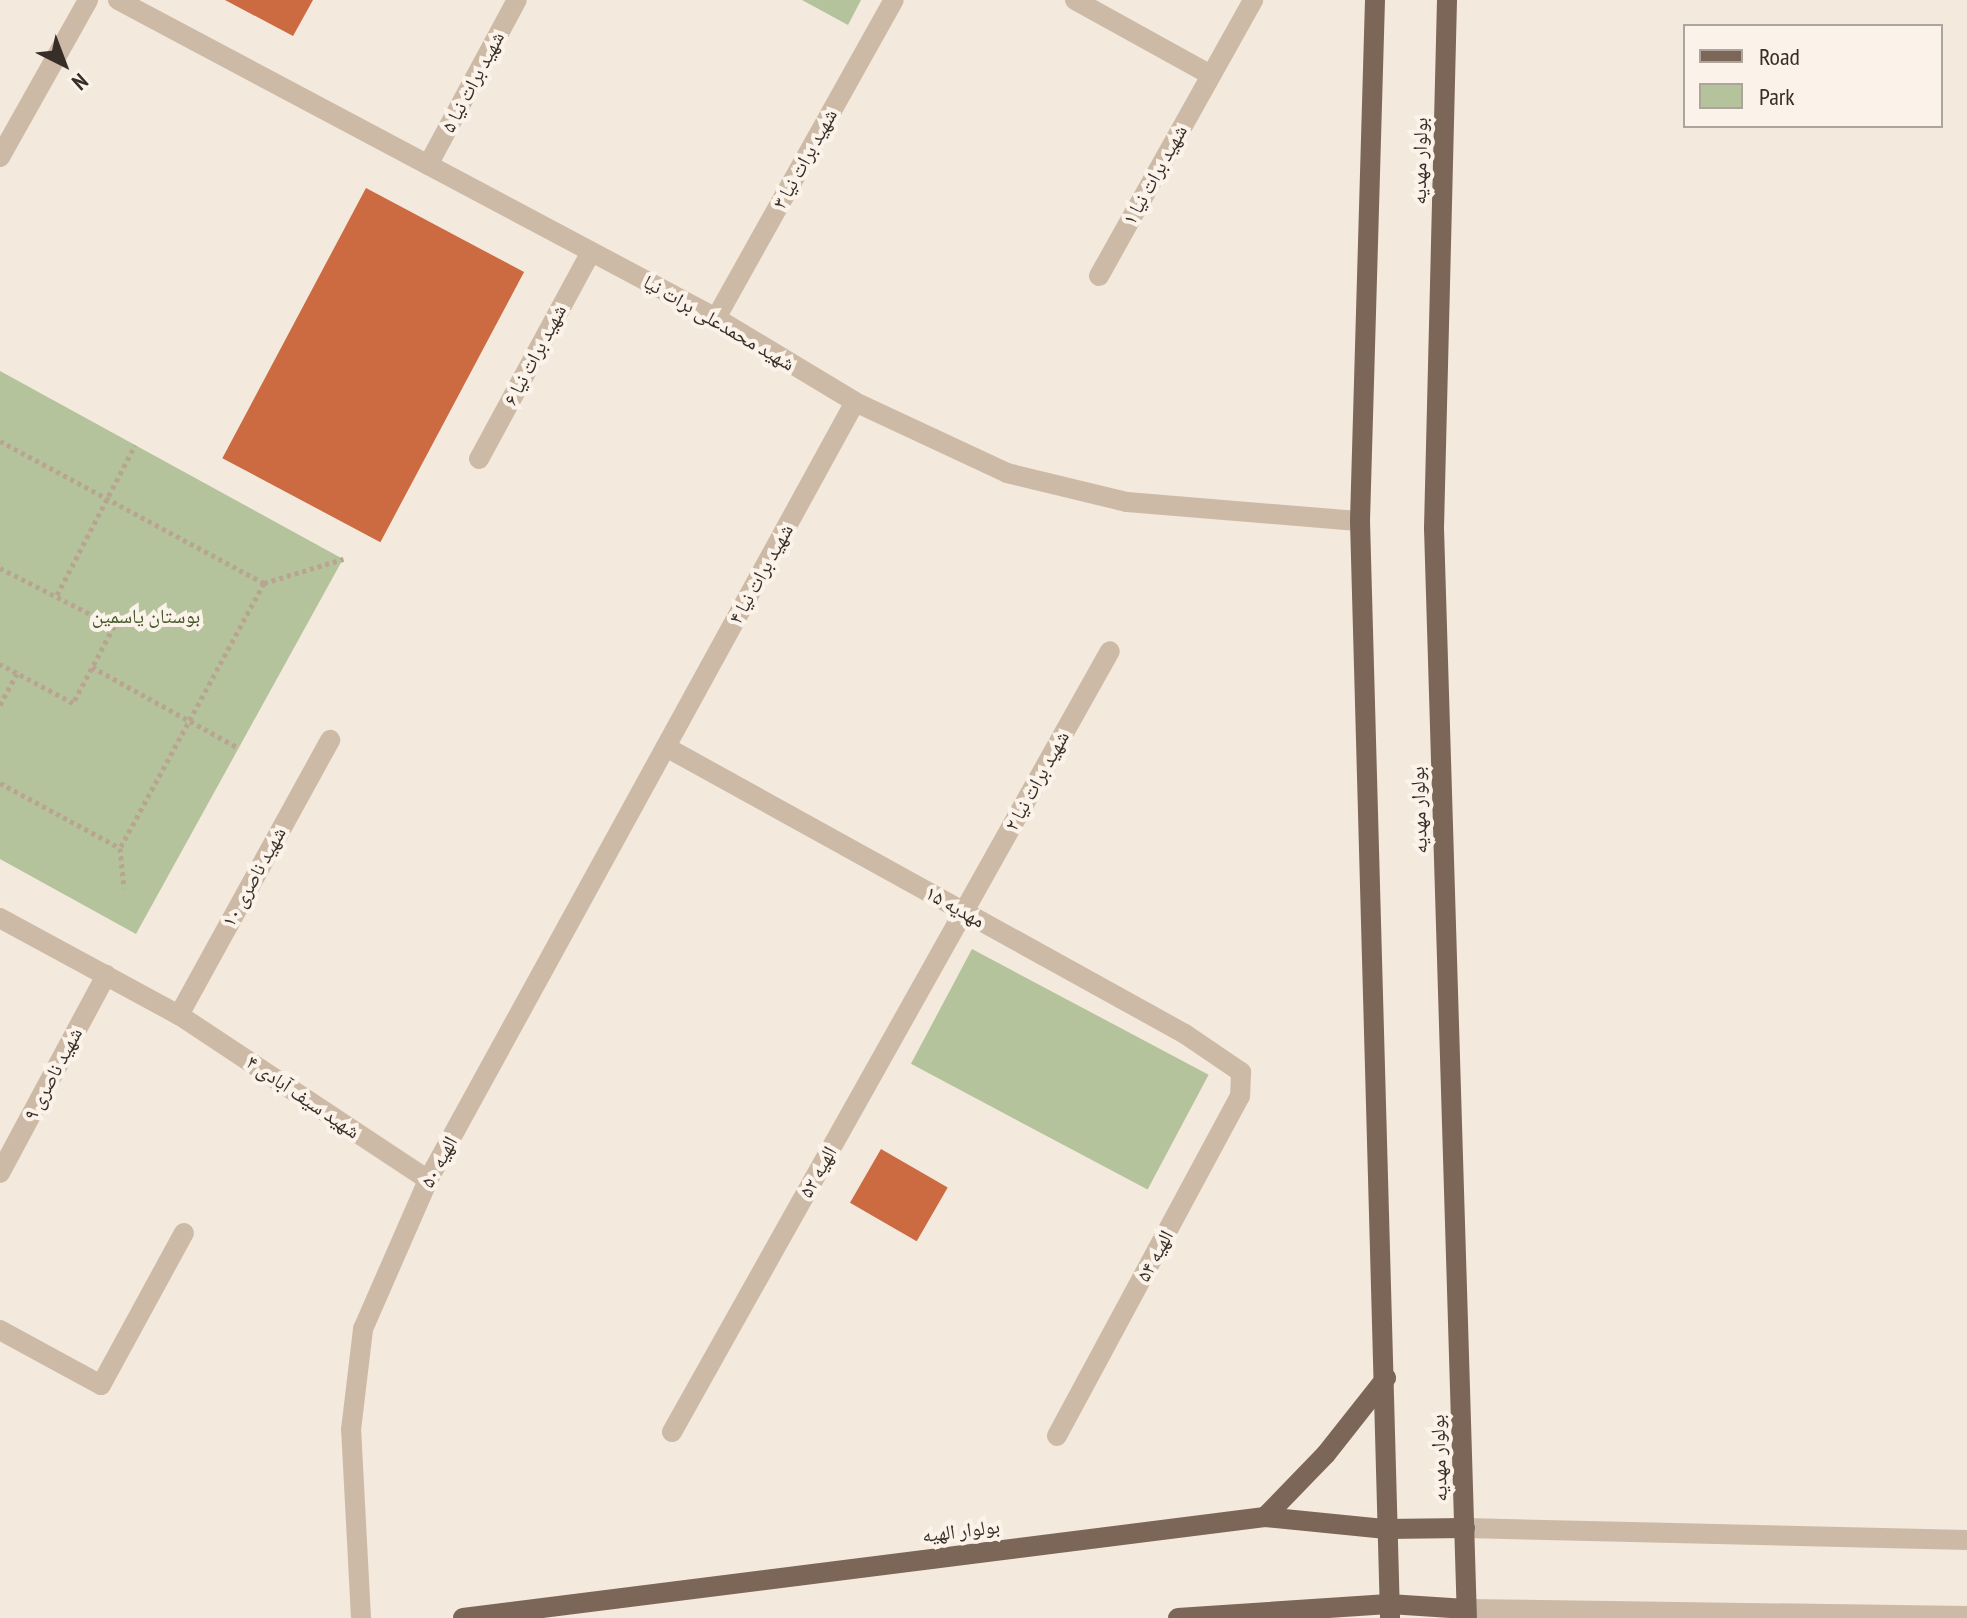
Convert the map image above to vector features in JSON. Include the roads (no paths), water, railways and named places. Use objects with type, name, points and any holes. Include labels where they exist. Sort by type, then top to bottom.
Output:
[{"type":"main road","points":[[1375,0],[1360,521],[1386,1378],[1386,1529],[1390,1611]]},
{"type":"main road","name":"بولوار مهدیه","points":[[1447,0],[1434,528],[1467,1614]]},
{"type":"main road","points":[[1265,1517],[1326,1454],[1386,1378]]},
{"type":"main road","name":"بولوار الهیه","points":[[463,1618],[1265,1517],[1386,1529],[1465,1528]]},
{"type":"main road","points":[[1178,1618],[1390,1611],[1467,1614]]},
{"type":"street","points":[[0,157],[88,0]]},
{"type":"street","name":"شهید محمدعلی برات نیا","points":[[118,0],[716,318],[855,402],[1007,473],[1127,502],[1360,521]]},
{"type":"street","name":"شهید برات نیا ۵","points":[[428,165],[517,0]]},
{"type":"street","name":"شهید برات نیا ۳","points":[[716,318],[894,0]]},
{"type":"street","points":[[1075,0],[1211,75]]},
{"type":"street","name":"شهید برات نیا ۱","points":[[1099,276],[1253,0]]},
{"type":"street","name":"شهید برات نیا ۶","points":[[479,459],[591,252]]},
{"type":"street","name":"شهید برات نیا ۴","points":[[666,747],[855,402]]},
{"type":"street","name":"شهید برات نیا ۲","points":[[964,911],[1110,651]]},
{"type":"street","name":"شهید ناصری ۱۰","points":[[179,1015],[330,740]]},
{"type":"street","name":"مهدیه ۱۵","points":[[666,747],[1185,1034],[1241,1072]]},
{"type":"street","name":"الهیه ۵۰","points":[[361,1618],[351,1430],[363,1329],[428,1180],[666,747]]},
{"type":"street","name":"الهیه ۵۲","points":[[672,1432],[964,911]]},
{"type":"street","name":"شهید سیف آبادی ۴","points":[[0,918],[179,1015],[428,1180]]},
{"type":"street","name":"شهید ناصری ۹","points":[[0,1173],[106,975]]},
{"type":"street","name":"الهیه ۵۴","points":[[1057,1436],[1240,1096],[1241,1072]]},
{"type":"street","points":[[0,1330],[101,1385],[184,1233]]},
{"type":"street","points":[[1465,1528],[1967,1540]]},
{"type":"street","points":[[1467,1614],[1967,1616]]},
{"type":"park label","name":"بوستان یاسمین","points":[[146,616]]}]
